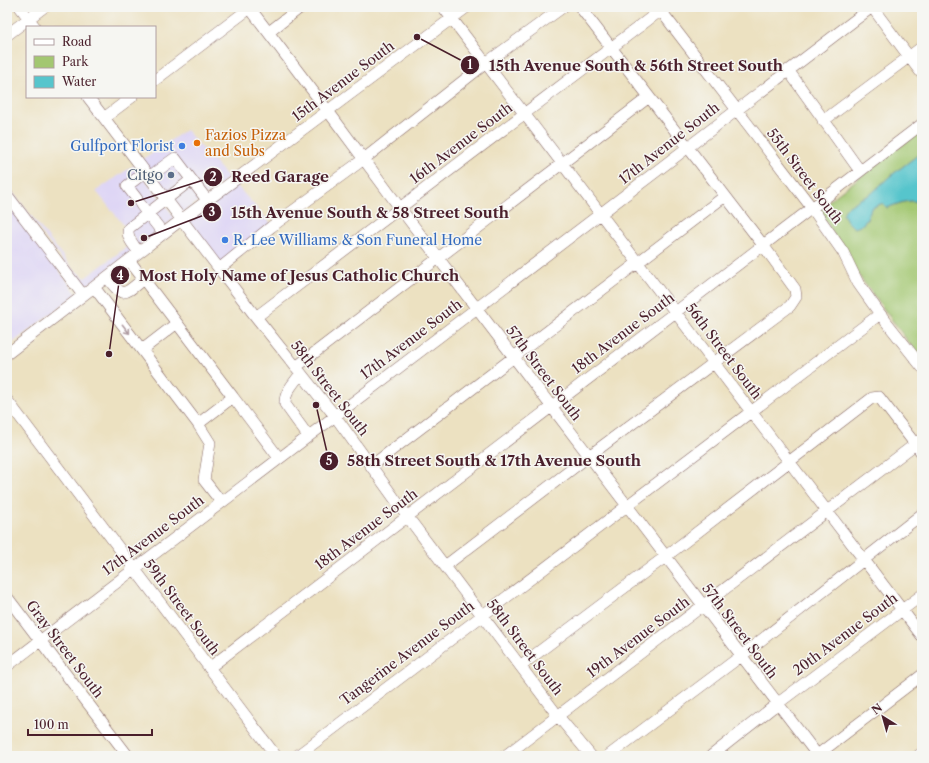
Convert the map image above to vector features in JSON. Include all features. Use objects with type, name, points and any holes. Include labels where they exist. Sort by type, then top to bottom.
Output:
[{"type":"street","points":[[20,7],[32,23]]},
{"type":"street","points":[[7,35],[32,23],[44,7]]},
{"type":"street","points":[[156,79],[250,7]]},
{"type":"street","name":"57th Street South","points":[[250,7],[438,259],[817,756]]},
{"type":"street","points":[[269,32],[301,7]]},
{"type":"street","name":"56th Street South","points":[[443,7],[922,636]]},
{"type":"street","name":"15th Avenue South","points":[[7,354],[163,233],[467,7]]},
{"type":"street","points":[[219,269],[271,227],[364,159],[486,64],[563,7]]},
{"type":"street","points":[[445,566],[790,306],[796,297],[795,289],[763,245],[580,7]]},
{"type":"street","points":[[872,7],[922,74]]},
{"type":"street","name":"17th Avenue South","points":[[7,666],[872,7]]},
{"type":"street","name":"16th Avenue South","points":[[256,317],[611,48],[661,8]]},
{"type":"street","name":"55th Street South","points":[[661,8],[812,208],[843,252],[858,283],[880,314],[922,367]]},
{"type":"street","points":[[823,121],[922,47]]},
{"type":"street","points":[[788,70],[860,171]]},
{"type":"street","points":[[308,436],[285,404],[285,399],[298,370],[438,259],[649,97]]},
{"type":"street","name":"58th Street South","points":[[89,98],[256,317],[335,416],[407,516],[558,716],[591,756]]},
{"type":"street","points":[[104,118],[131,98]]},
{"type":"street","name":"18th Avenue South","points":[[209,668],[922,124]]},
{"type":"street","points":[[163,233],[127,186],[175,158],[207,200]]},
{"type":"street","points":[[139,252],[127,231],[142,205],[166,199],[191,180]]},
{"type":"street","points":[[7,195],[83,295]]},
{"type":"street","points":[[371,466],[725,196]]},
{"type":"street","points":[[129,260],[279,458]]},
{"type":"street","points":[[107,277],[115,289],[119,292],[130,290],[143,279]]},
{"type":"street","points":[[94,287],[198,424],[210,443],[204,480],[221,502]]},
{"type":"street","name":"Tangerine Avenue South","points":[[297,756],[880,314]]},
{"type":"street","points":[[142,350],[177,323]]},
{"type":"street","points":[[198,424],[233,397]]},
{"type":"street","points":[[520,666],[872,398],[879,397],[920,446]]},
{"type":"street","name":"59th Street South","points":[[7,400],[276,756]]},
{"type":"street","name":"19th Avenue South","points":[[505,756],[702,606],[828,512],[920,446]]},
{"type":"street","points":[[608,756],[741,656],[922,514]]},
{"type":"street","name":"20th Avenue South","points":[[711,756],[777,704],[922,595]]},
{"type":"street","name":"Gray Street South","points":[[7,597],[128,756]]},
{"type":"street","points":[[817,756],[922,675]]},
{"type":"street","points":[[918,756],[922,753]]},
{"type":"shaded area","points":[[186,130],[229,178],[182,213],[141,160]]},
{"type":"shaded area","points":[[134,165],[175,218],[84,288],[7,188],[7,185],[72,268],[85,278],[136,240],[96,191]]},
{"type":"shaded area","points":[[236,185],[274,227],[224,268],[188,221]]},
{"type":"shaded area","points":[[7,202],[77,294],[7,347]]},
{"type":"green space","points":[[922,130],[922,152],[889,177],[871,194],[860,199],[860,227],[867,220],[871,208],[883,203],[887,208],[909,201],[922,204],[922,360],[859,276],[818,209]]},
{"type":"water","points":[[922,152],[922,204],[909,201],[887,208],[883,203],[871,208],[866,221],[854,228],[843,214],[846,208],[871,194],[889,177]]},
{"type":"place","name":"15th Avenue South & 56th Street South","points":[[417,37]]},
{"type":"place","name":"Fazios Pizza and Subs","points":[[197,143]]},
{"type":"place","name":"Gulfport Florist","points":[[182,146]]},
{"type":"place","name":"Citgo","points":[[171,175]]},
{"type":"place","name":"Reed Garage","points":[[131,203]]},
{"type":"place","name":"15th Avenue South & 58 Street South","points":[[144,238]]},
{"type":"place","name":"R. Lee Williams & Son Funeral Home","points":[[225,240]]},
{"type":"place","name":"Most Holy Name of Jesus Catholic Church","points":[[109,354]]},
{"type":"place","name":"58th Street South & 17th Avenue South","points":[[316,405]]}]
